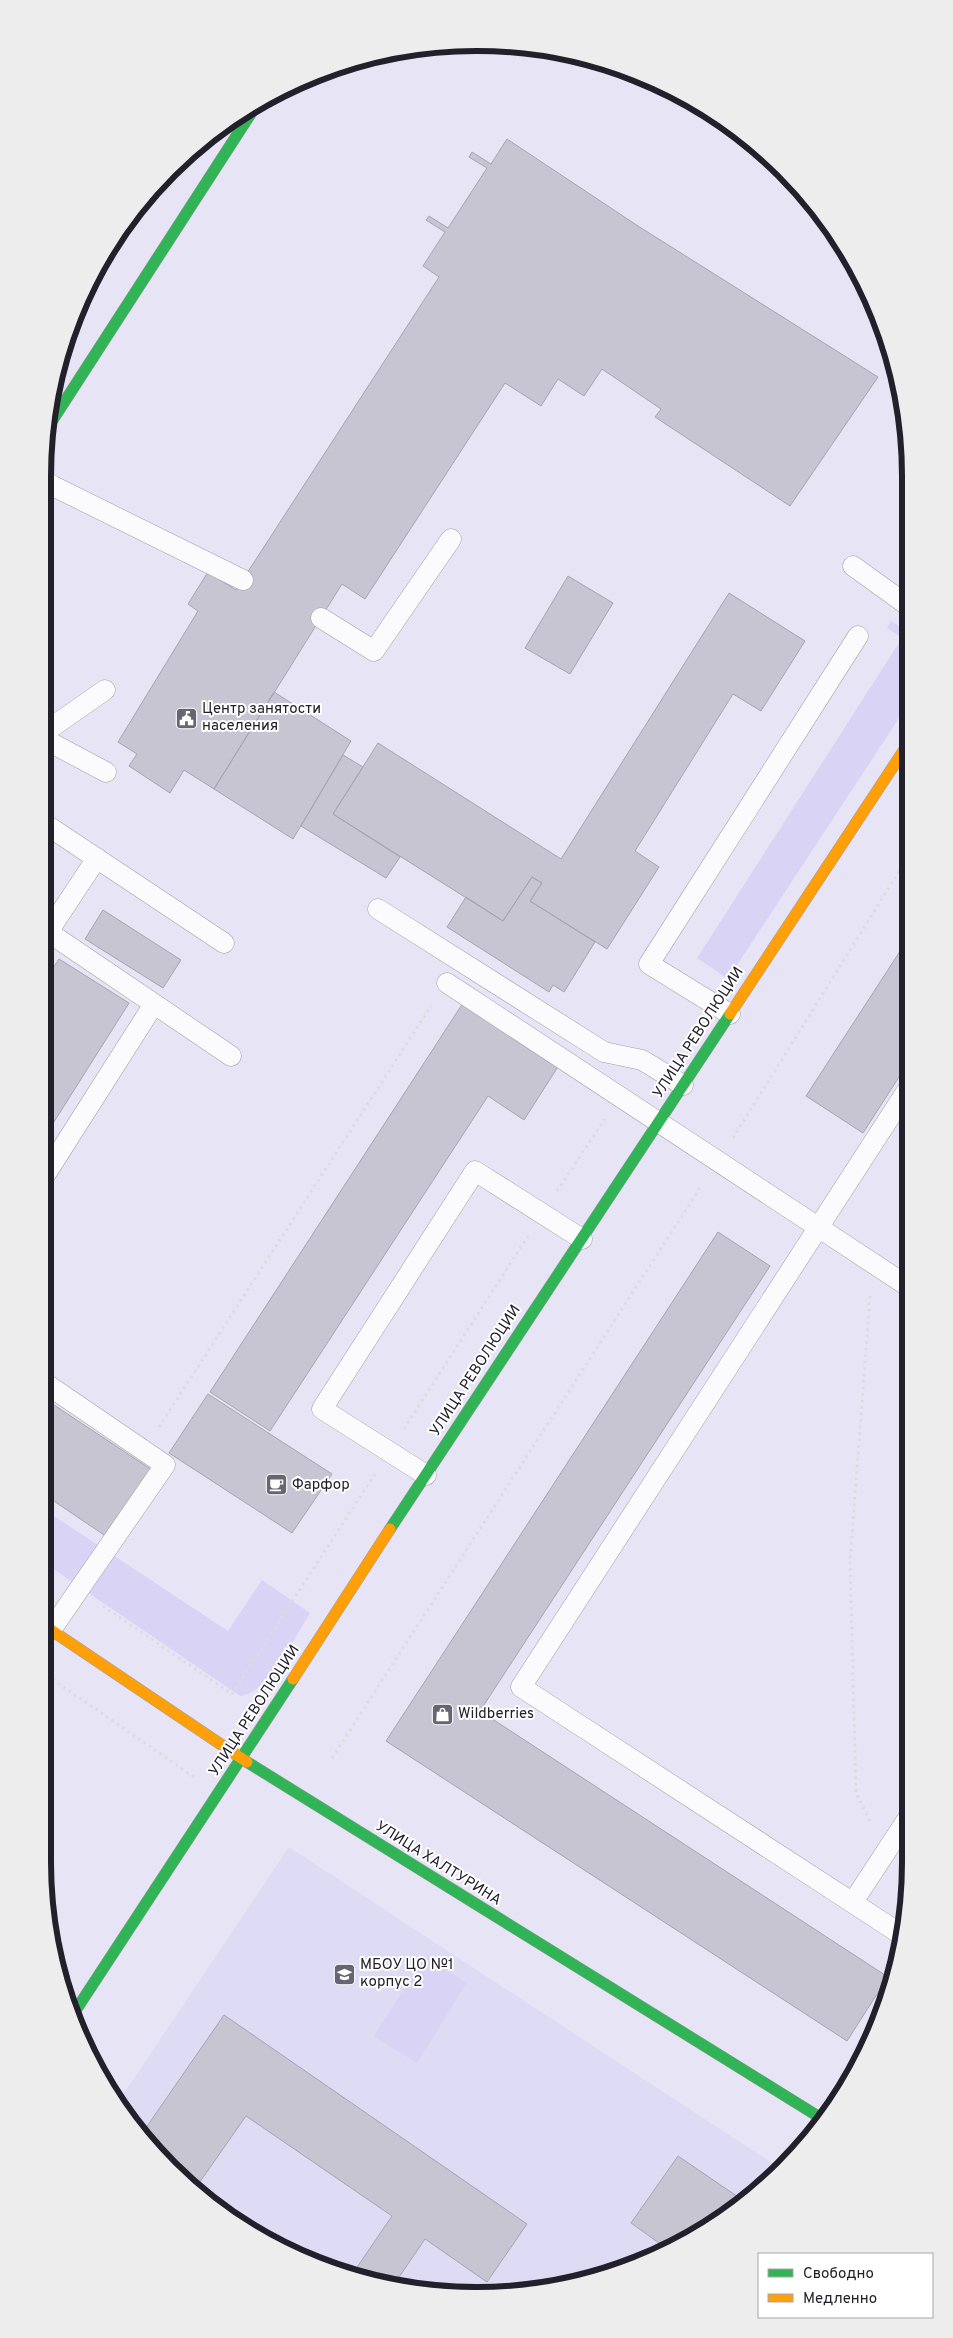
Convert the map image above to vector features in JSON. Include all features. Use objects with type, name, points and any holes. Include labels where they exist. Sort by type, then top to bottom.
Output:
[{"type":"street","points":[[56,415],[248,118]]},
{"type":"street","name":"УЛИЦА РЕВОЛЮЦИИ","points":[[78,2008],[242,1760],[337,1610],[902,753]]},
{"type":"street","name":"УЛИЦА ХАЛТУРИНА","points":[[51,1630],[242,1760],[817,2116]]},
{"type":"lane","points":[[51,485],[243,580]]},
{"type":"lane","points":[[321,618],[374,651],[451,539]]},
{"type":"lane","points":[[853,566],[902,601]]},
{"type":"lane","points":[[730,1014],[649,964],[858,636]]},
{"type":"lane","points":[[51,728],[105,690]]},
{"type":"lane","points":[[51,743],[106,772]]},
{"type":"lane","points":[[51,828],[224,943]]},
{"type":"lane","points":[[51,928],[97,858]]},
{"type":"lane","points":[[378,909],[604,1052],[642,1060],[683,1085]]},
{"type":"lane","points":[[51,939],[154,1004],[231,1056]]},
{"type":"lane","points":[[447,983],[620,1095],[902,1282]]},
{"type":"lane","points":[[51,1166],[154,1004]]},
{"type":"lane","points":[[896,1931],[521,1687],[902,1098]]},
{"type":"lane","points":[[426,1475],[322,1409],[475,1171],[582,1239]]},
{"type":"lane","points":[[51,1387],[165,1465],[79,1590],[51,1622]]},
{"type":"lane","points":[[852,1902],[902,1827]]},
{"type":"path","points":[[332,1758],[718,1160],[902,867]]},
{"type":"path","points":[[144,1450],[447,983]]},
{"type":"path","points":[[51,1570],[232,1694],[620,1095]]},
{"type":"path","points":[[873,1263],[850,1572],[856,1793],[886,1852]]},
{"type":"path","points":[[51,1678],[219,1795]]},
{"type":"shaded area","points":[[891,621],[902,628],[902,638],[887,628]]},
{"type":"shaded area","points":[[902,638],[902,714],[728,979],[697,958]]},
{"type":"shaded area","points":[[51,1514],[228,1631],[262,1580],[310,1613],[289,1649],[270,1675],[250,1693],[240,1696],[51,1567]]},
{"type":"shaded area","name":"МБОУ ЦО №1 корпус 2","points":[[289,1847],[774,2165],[735,2199],[689,2230],[665,2243],[613,2264],[559,2279],[532,2283],[504,2286],[449,2286],[394,2279],[366,2272],[314,2254],[264,2230],[240,2215],[196,2181],[157,2142],[122,2096]]},
{"type":"shaded area","points":[[425,1957],[467,1983],[417,2063],[374,2036]]},
{"type":"building","points":[[507,139],[638,226],[878,377],[790,506],[655,417],[661,409],[602,369],[584,396],[558,379],[541,406],[505,383],[365,599],[342,584],[214,789],[184,770],[170,793],[129,766],[137,754],[118,742],[198,611],[188,604],[208,572],[236,590],[439,277],[423,266],[445,232],[426,220],[429,216],[448,228],[487,168],[469,157],[472,152],[491,164]]},
{"type":"building","points":[[568,576],[613,603],[570,674],[525,648]]},
{"type":"building","points":[[729,593],[805,641],[761,711],[733,694],[635,851],[659,867],[607,949],[530,901],[542,883],[532,877],[503,921],[333,814],[378,743],[561,859]]},
{"type":"building","points":[[274,692],[351,741],[293,839],[214,789]]},
{"type":"building","points":[[343,755],[363,767],[333,814],[400,857],[386,878],[301,826]]},
{"type":"building","points":[[532,877],[542,883],[530,901],[595,942],[564,992],[553,985],[549,992],[447,927],[466,897],[503,921]]},
{"type":"building","points":[[103,910],[181,960],[163,988],[85,939]]},
{"type":"building","points":[[902,948],[902,1072],[863,1133],[806,1096]]},
{"type":"building","points":[[59,959],[129,1003],[51,1127],[51,971]]},
{"type":"building","points":[[465,1000],[561,1062],[524,1120],[488,1096],[270,1431],[210,1392]]},
{"type":"building","points":[[718,1232],[770,1266],[480,1711],[886,1976],[883,1985],[847,2041],[386,1741]]},
{"type":"building","points":[[208,1394],[332,1474],[292,1533],[169,1453]]},
{"type":"building","points":[[51,1403],[152,1470],[107,1537],[51,1499]]},
{"type":"building","points":[[224,2015],[527,2224],[487,2282],[425,2239],[397,2280],[366,2272],[356,2269],[392,2216],[246,2116],[199,2183],[176,2162],[146,2128]]},
{"type":"building","points":[[678,2156],[738,2197],[713,2215],[661,2245],[631,2223]]},
{"type":"traffic: fast","points":[[56,415],[248,118]]},
{"type":"traffic: fast","points":[[390,1529],[730,1014]]},
{"type":"traffic: fast","points":[[78,2007],[293,1679]]},
{"type":"traffic: fast","points":[[247,1762],[817,2116]]},
{"type":"traffic: slow","points":[[730,1014],[902,753]]},
{"type":"traffic: slow","points":[[293,1679],[390,1529]]},
{"type":"traffic: slow","points":[[51,1630],[247,1762]]},
{"type":"place","name":"Центр занятости населения","points":[[186,718]]},
{"type":"place","name":"Фарфор","points":[[276,1485]]},
{"type":"place","name":"Wildberries","points":[[442,1714]]},
{"type":"place","name":"МБОУ ЦО №1 корпус 2","points":[[344,1974]]}]
